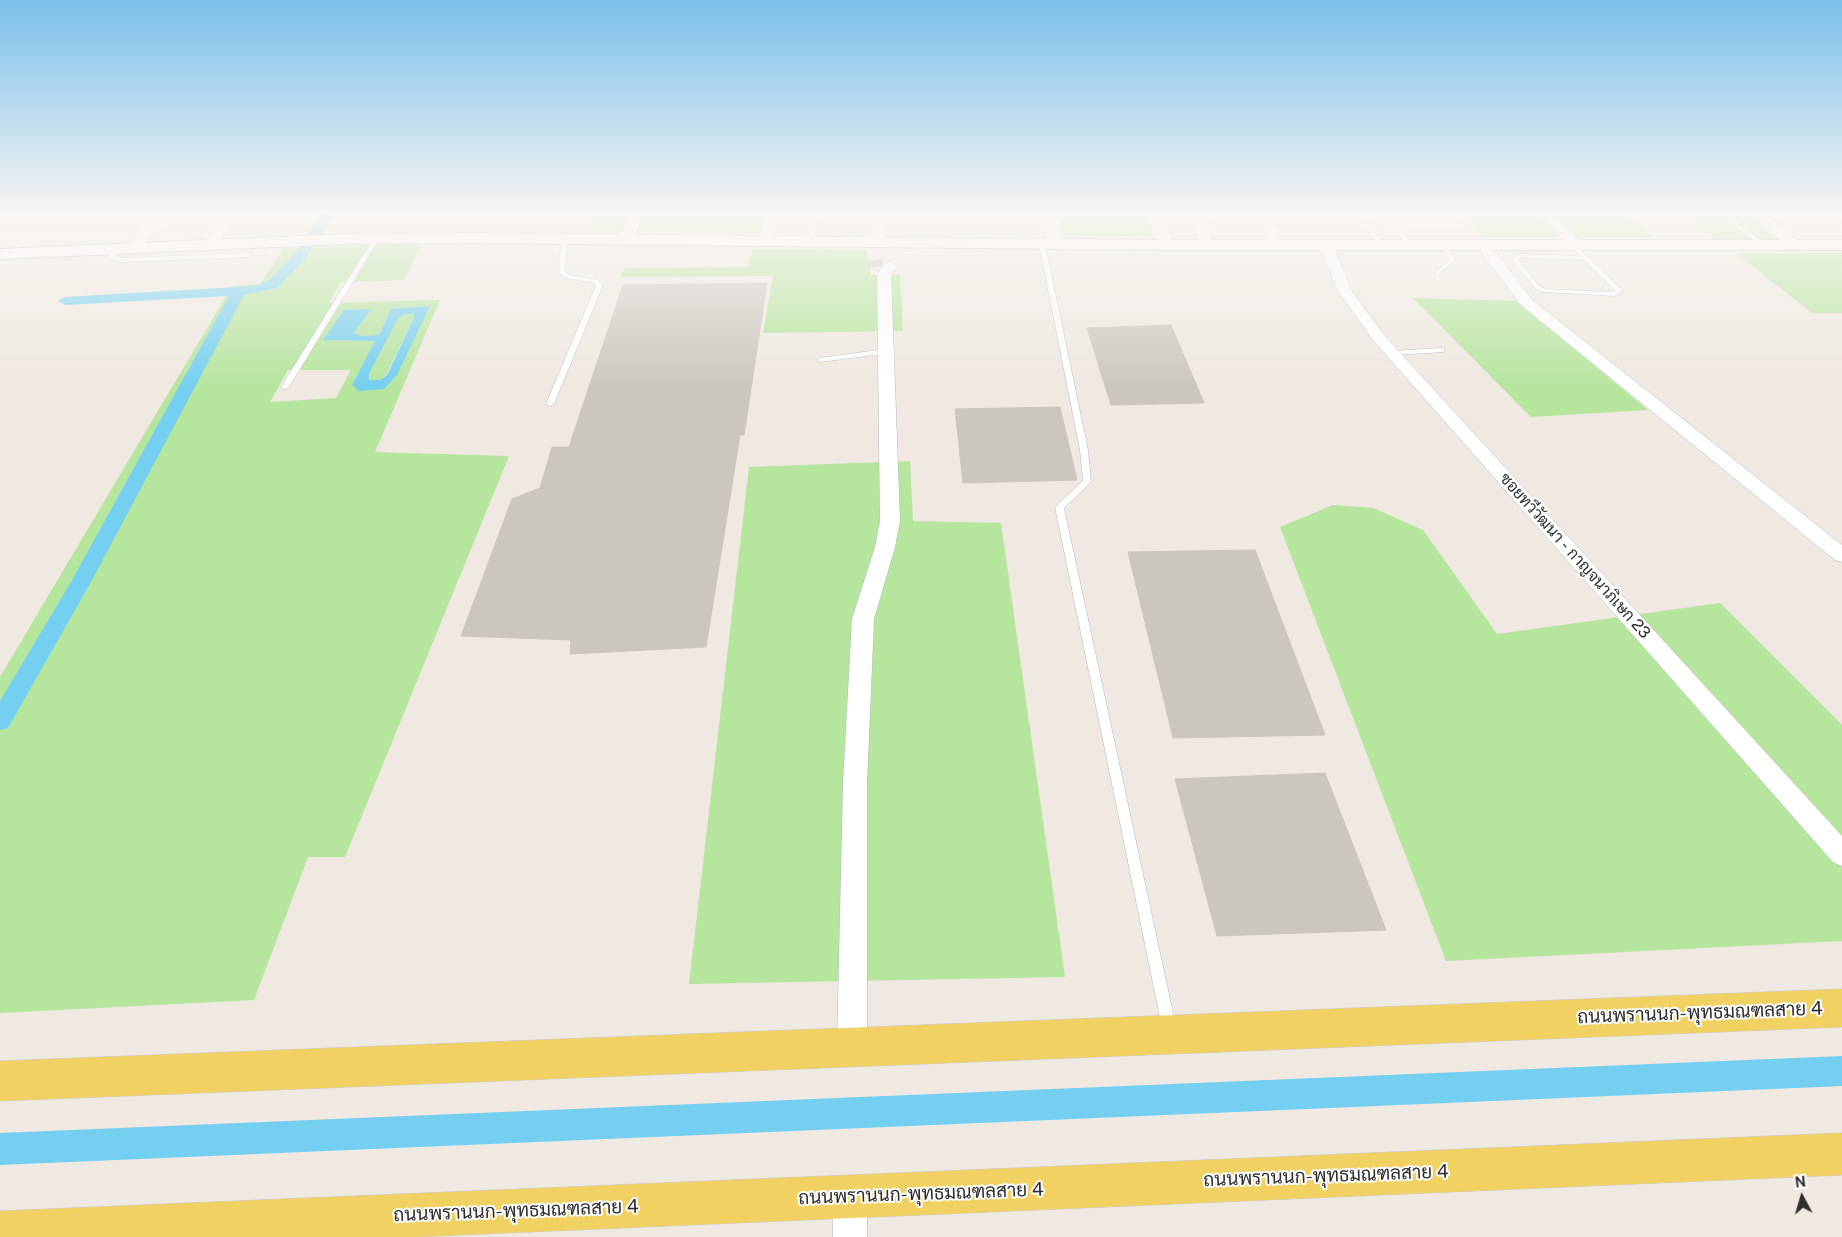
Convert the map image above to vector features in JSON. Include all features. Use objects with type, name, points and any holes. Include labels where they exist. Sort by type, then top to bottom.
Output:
[{"type":"main road","name":"ถนนพรานนก-พุทธมณฑลสาย 4","points":[[0,1081],[1842,1008]]},
{"type":"main road","name":"ถนนพรานนก-พุทธมณฑลสาย 4","points":[[0,1233],[850,1217],[1842,1154]]},
{"type":"street","points":[[852,1047],[855,783],[863,619],[885,547],[890,521],[883,273]]},
{"type":"street","name":"ซอยทวีวัฒนา - กาญจนาภิเษก 23","points":[[1338,273],[1348,296],[1378,337],[1842,854]]},
{"type":"street","points":[[1504,273],[1526,302],[1690,436],[1842,555]]},
{"type":"lane","points":[[285,387],[355,273]]},
{"type":"lane","points":[[550,404],[600,285],[596,281],[568,277],[562,273]]},
{"type":"lane","points":[[1053,273],[1084,450],[1087,482],[1059,507],[1170,1034]]},
{"type":"lane","points":[[1526,273],[1537,287],[1545,290],[1614,294],[1620,292],[1601,273]]},
{"type":"lane","points":[[1394,353],[1441,350]]},
{"type":"lane","points":[[820,360],[886,352]]},
{"type":"green space","points":[[267,273],[408,273],[404,280],[341,282],[329,303],[440,300],[375,452],[509,456],[345,857],[308,857],[254,1000],[0,1013],[0,677],[232,286],[260,284]],"holes":[[[430,306],[384,389],[352,385],[376,341],[324,340],[371,309],[354,333],[361,336],[379,335],[391,309]],[[288,370],[351,370],[336,398],[270,402]]]},
{"type":"green space","points":[[622,273],[871,273],[871,275],[900,275],[903,331],[763,333],[773,276],[620,277]]},
{"type":"green space","points":[[1761,273],[1842,273],[1842,313],[1812,313]]},
{"type":"green space","points":[[1413,298],[1516,301],[1648,410],[1531,417]]},
{"type":"green space","points":[[405,314],[414,314],[414,318],[386,375],[380,380],[369,380],[369,374],[399,317]]},
{"type":"green space","points":[[910,461],[913,521],[1001,523],[1065,977],[689,984],[749,467]]},
{"type":"green space","points":[[1333,505],[1373,508],[1423,530],[1497,634],[1720,603],[1842,725],[1842,941],[1446,961],[1280,527]]},
{"type":"water","points":[[430,306],[397,375],[384,389],[359,391],[352,385],[375,341],[323,340],[344,310],[371,309],[354,333],[361,336],[379,335],[391,309]],"holes":[[[405,314],[414,314],[414,318],[387,375],[380,380],[369,380],[369,374],[399,317]]]},
{"type":"building","points":[[767,283],[744,435],[740,435],[706,647],[570,654],[571,640],[461,636],[512,499],[540,488],[552,447],[569,447],[623,285]]},
{"type":"building","points":[[1171,325],[1204,403],[1111,405],[1087,328]]},
{"type":"building","points":[[1060,407],[1077,480],[963,483],[955,409]]},
{"type":"building","points":[[1255,550],[1325,735],[1173,738],[1128,552]]},
{"type":"building","points":[[1325,773],[1386,930],[1217,936],[1175,779]]},
{"type":"waterway","points":[[65,301],[255,290],[272,285],[284,273]]},
{"type":"waterway","points":[[0,721],[81,582],[239,291]]},
{"type":"waterway","points":[[0,1149],[1842,1071]]}]
